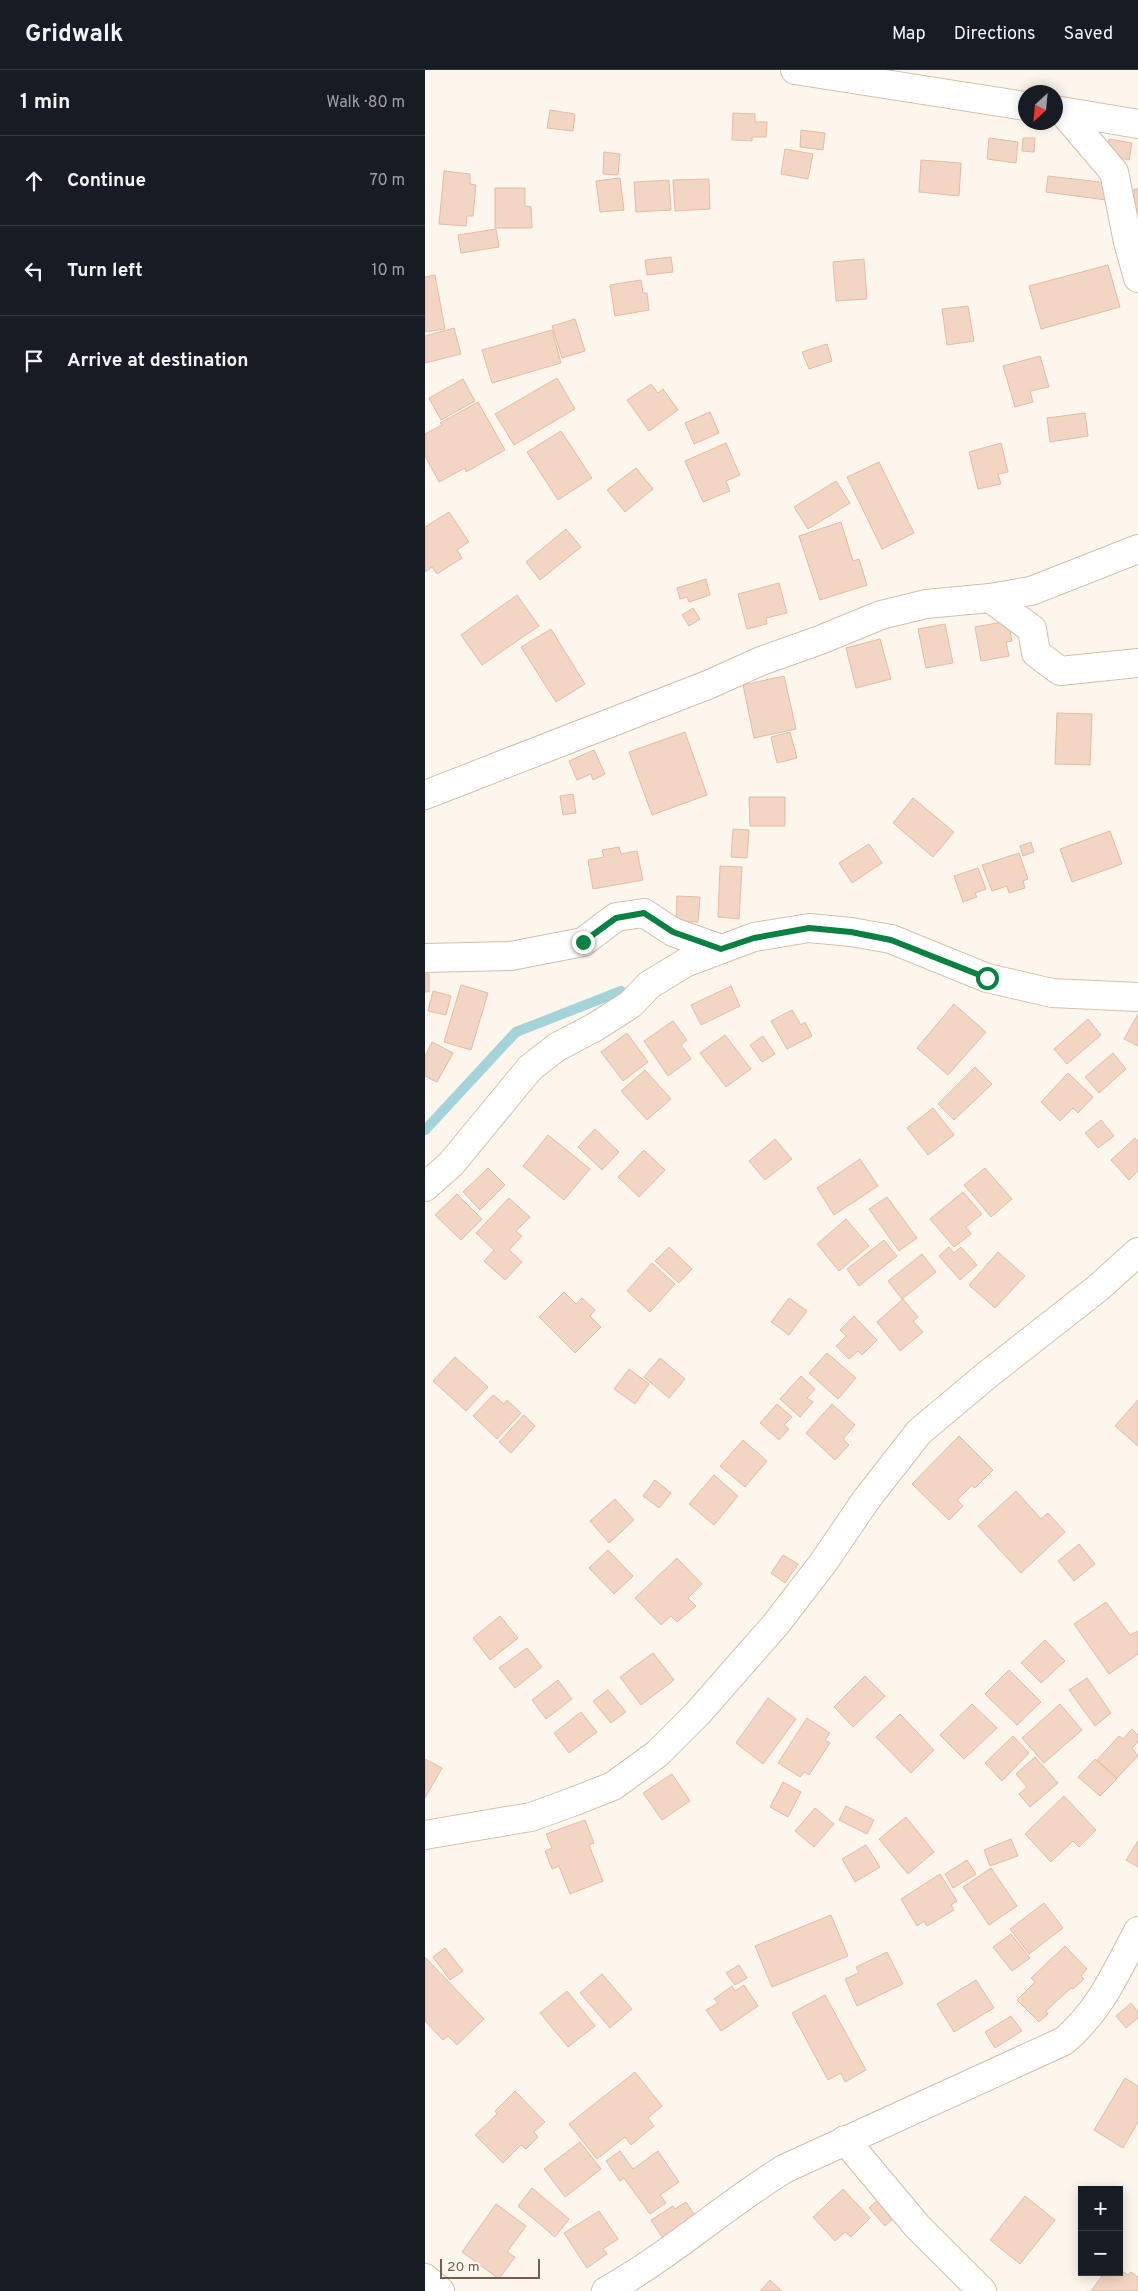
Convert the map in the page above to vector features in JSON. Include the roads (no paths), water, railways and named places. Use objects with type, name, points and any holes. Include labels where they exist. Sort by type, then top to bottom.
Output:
[{"type":"street","points":[[795,70],[1018,105]]},
{"type":"street","points":[[1063,112],[1138,124]]},
{"type":"street","points":[[1063,115],[1115,172],[1128,242],[1138,278]]},
{"type":"street","points":[[425,795],[881,615],[926,604],[990,598],[1031,591],[1138,549]]},
{"type":"street","points":[[990,598],[1032,629],[1036,653],[1060,670],[1138,663]]},
{"type":"street","points":[[425,958],[511,956],[583,942],[616,918],[644,913],[673,932],[721,949]]},
{"type":"street","points":[[425,1187],[451,1164],[531,1068],[557,1047],[595,1027],[631,1004],[649,985],[685,963],[754,938],[809,928],[851,932],[891,940],[987,978],[1052,993],[1138,997]]},
{"type":"street","points":[[425,1835],[531,1817],[575,1802],[613,1786],[657,1754],[698,1713],[776,1624],[823,1564],[865,1500],[919,1432],[987,1375],[1098,1288],[1138,1252]]},
{"type":"street","points":[[606,2291],[697,2231],[763,2182],[784,2169],[1064,2041],[1083,2025],[1099,2004],[1138,1931]]},
{"type":"street","points":[[845,2140],[917,2226],[982,2291]]},
{"type":"street","points":[[425,2278],[440,2291]]},
{"type":"waterway","points":[[425,1130],[516,1032],[621,991]]}]
